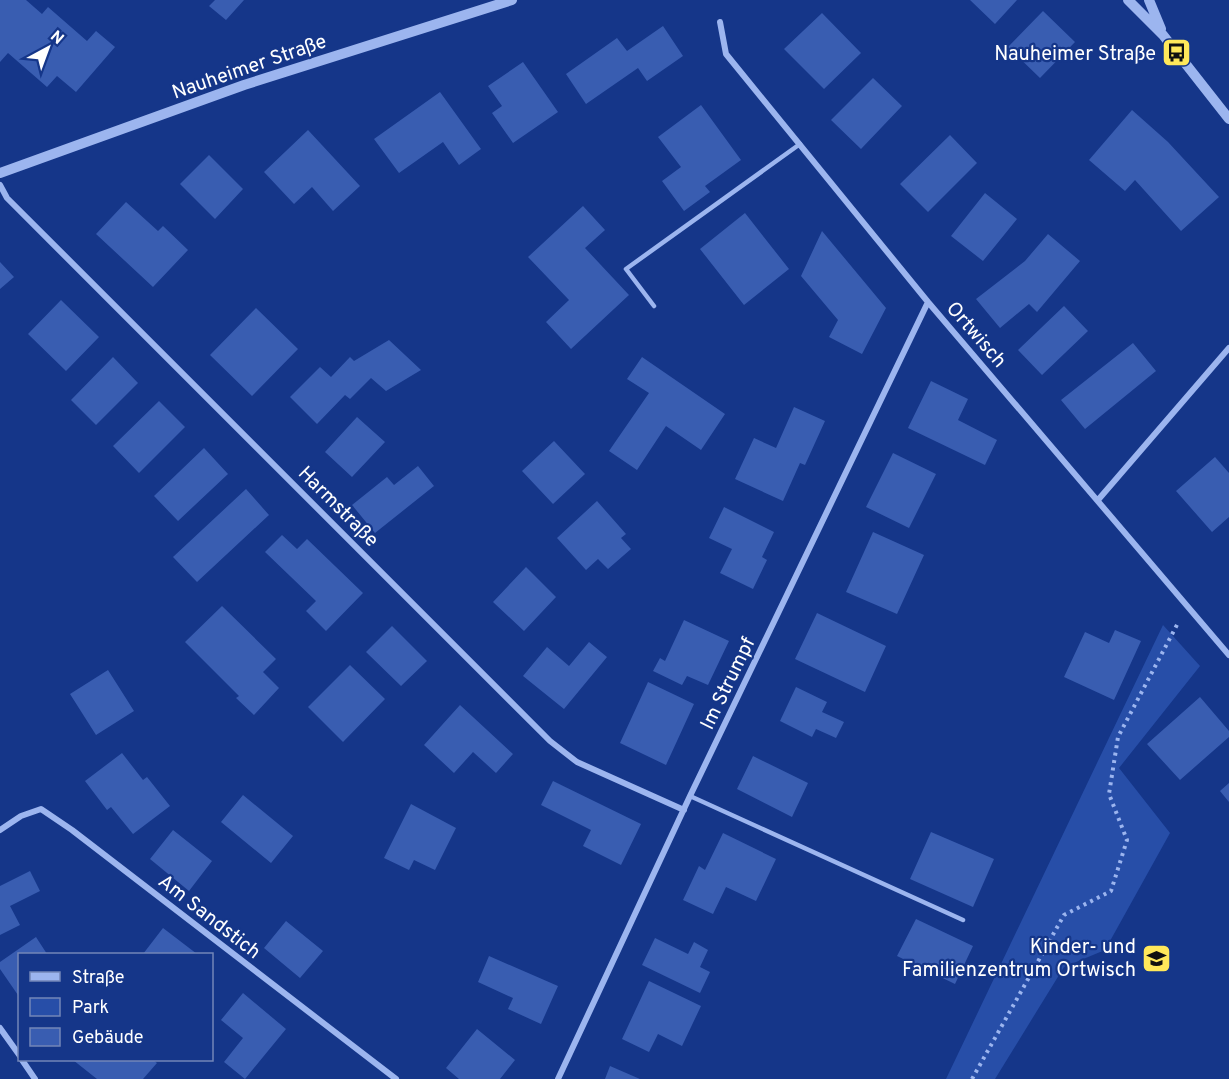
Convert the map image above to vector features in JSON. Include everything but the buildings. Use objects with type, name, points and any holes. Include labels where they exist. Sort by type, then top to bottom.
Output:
[{"type":"street","name":"Nauheimer Straße","points":[[0,173],[244,85],[512,0]]},
{"type":"street","points":[[1128,0],[1163,35],[1229,119]]},
{"type":"street","points":[[1149,0],[1163,35]]},
{"type":"street","name":"Ortwisch","points":[[720,22],[726,54],[928,302],[1229,655]]},
{"type":"street","name":"Harmstraße","points":[[0,185],[7,198],[550,741],[577,762],[684,810]]},
{"type":"street","name":"Im Strumpf","points":[[558,1079],[690,796],[928,302]]},
{"type":"street","points":[[1098,500],[1229,348]]},
{"type":"street","name":"Am Sandstich","points":[[0,830],[21,816],[41,809],[72,830],[396,1079]]},
{"type":"street","points":[[0,1028],[18,1054]]},
{"type":"street","points":[[23,1061],[35,1079]]},
{"type":"lane","points":[[654,306],[626,268],[800,144]]},
{"type":"lane","points":[[690,796],[963,920]]},
{"type":"path","points":[[972,1079],[1064,915],[1111,891],[1127,840],[1109,794],[1118,736],[1187,605]]},
{"type":"green space","points":[[1163,625],[1200,666],[1119,768],[1170,833],[1105,950],[1064,967],[995,1079],[946,1079]]},
{"type":"place","name":"Nauheimer Straße","points":[[1177,53]]},
{"type":"place","name":"Kinder- und Familienzentrum Ortwisch","points":[[1157,958]]}]
